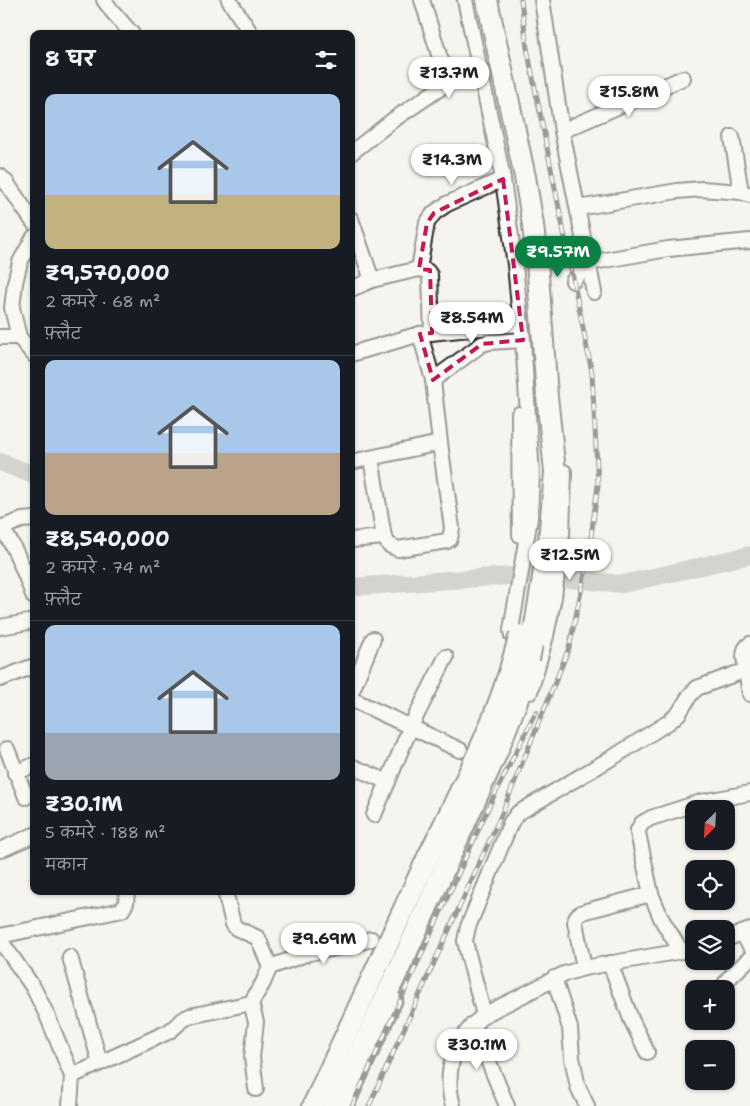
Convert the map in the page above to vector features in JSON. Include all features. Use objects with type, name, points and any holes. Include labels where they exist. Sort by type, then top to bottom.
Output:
[{"type":"highway","points":[[334,1106],[405,956],[497,752],[522,688],[534,600],[533,539],[542,473],[522,222],[473,0]]},
{"type":"highway","points":[[487,0],[524,177],[533,225],[537,261],[555,472],[533,539]]},
{"type":"highway","points":[[313,1106],[486,736],[503,693],[527,649]]},
{"type":"street","points":[[104,0],[129,30]]},
{"type":"street","points":[[355,150],[444,83],[446,77],[422,0]]},
{"type":"street","points":[[465,0],[503,179],[515,265],[532,475],[530,518],[533,539]]},
{"type":"street","points":[[494,0],[511,73],[536,212],[564,474],[562,534],[558,561],[534,600],[511,630],[512,636],[521,646],[527,649]]},
{"type":"street","points":[[542,0],[562,131],[594,292]]},
{"type":"street","points":[[233,2],[249,30]]},
{"type":"street","points":[[562,131],[683,78]]},
{"type":"street","points":[[578,208],[702,189],[746,193],[732,137]]},
{"type":"street","points":[[0,176],[30,217]]},
{"type":"street","points":[[419,269],[428,223],[434,213],[447,204],[503,179]]},
{"type":"street","points":[[355,231],[372,280]]},
{"type":"street","points":[[573,280],[588,263],[668,250],[750,241]]},
{"type":"street","points":[[30,244],[20,262],[12,308],[19,337],[30,350]]},
{"type":"street","points":[[355,287],[372,280],[419,269],[430,274],[426,334],[452,528],[450,539],[398,549],[389,545],[384,536],[371,458]]},
{"type":"street","points":[[355,353],[426,334],[521,324]]},
{"type":"street","points":[[0,338],[19,337]]},
{"type":"street","points":[[433,380],[482,344],[521,341]]},
{"type":"street","points":[[355,461],[440,443]]},
{"type":"street","points":[[30,519],[22,520],[0,528],[11,542],[30,587]]},
{"type":"street","points":[[355,540],[384,536]]},
{"type":"street","points":[[346,1106],[437,908],[519,722],[536,675],[527,649],[534,600]]},
{"type":"street","points":[[0,627],[30,622]]},
{"type":"street","points":[[355,684],[372,639]]},
{"type":"street","points":[[750,644],[744,650],[750,694]]},
{"type":"street","points":[[374,815],[411,726],[446,657]]},
{"type":"street","points":[[0,679],[30,668]]},
{"type":"street","points":[[507,1106],[479,1019],[465,941],[478,901],[511,822],[518,813],[615,756],[668,722],[678,713],[697,688],[746,671]]},
{"type":"street","points":[[355,701],[460,750]]},
{"type":"street","points":[[7,749],[26,797]]},
{"type":"street","points":[[15,773],[30,767]]},
{"type":"street","points":[[355,768],[388,782]]},
{"type":"street","points":[[685,948],[662,920],[651,894],[638,830],[642,822],[651,818],[701,802],[750,793]]},
{"type":"street","points":[[0,850],[30,837]]},
{"type":"street","points":[[584,968],[575,922],[576,917],[586,910],[651,894]]},
{"type":"street","points":[[0,936],[122,910],[126,903],[126,895]]},
{"type":"street","points":[[226,895],[233,924],[236,928],[258,938],[270,967],[251,1003],[256,1022],[252,1057],[256,1089]]},
{"type":"street","points":[[746,932],[750,946]]},
{"type":"street","points":[[270,967],[310,953],[347,946],[370,939]]},
{"type":"street","points":[[0,940],[33,987],[47,1015],[72,1076],[70,1106]]},
{"type":"street","points":[[453,1106],[449,1084],[449,1073],[453,1056],[462,1037],[479,1019],[554,978],[584,968],[685,950]]},
{"type":"street","points":[[70,957],[100,1063]]},
{"type":"street","points":[[727,980],[750,958]]},
{"type":"street","points":[[610,963],[631,1018],[647,1052]]},
{"type":"street","points":[[554,978],[570,1028],[572,1058],[578,1087],[587,1106]]},
{"type":"street","points":[[72,1076],[168,1032],[190,1016],[251,1003]]},
{"type":"highlighted area","points":[[503,179],[523,340],[482,344],[433,380],[420,334],[432,333],[430,270],[419,269],[427,223],[434,213]]},
{"type":"waterway","points":[[0,462],[30,473]]},
{"type":"waterway","points":[[355,587],[524,575],[623,584],[750,555]]},
{"type":"railway","points":[[369,1106],[502,813],[569,648],[588,559],[598,485],[592,373],[527,48],[521,0]]},
{"type":"railway","points":[[352,1106],[491,802],[536,712]]}]
